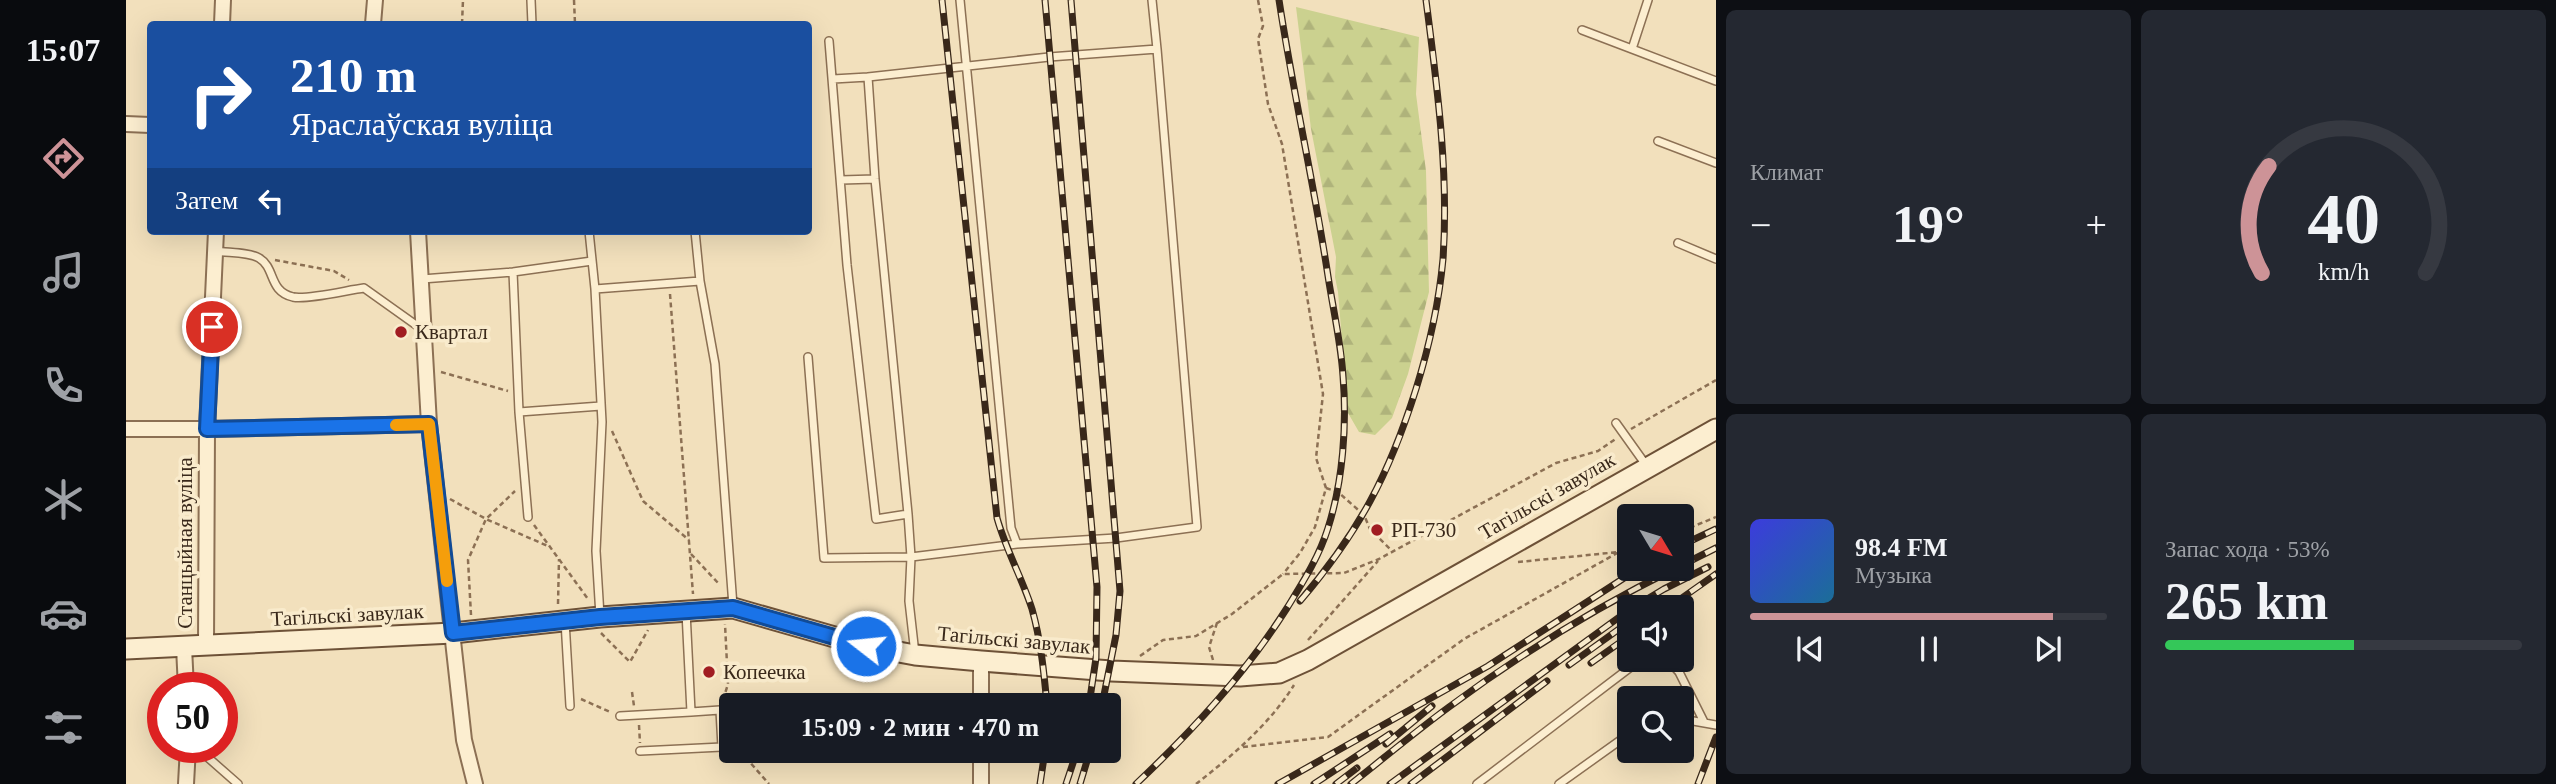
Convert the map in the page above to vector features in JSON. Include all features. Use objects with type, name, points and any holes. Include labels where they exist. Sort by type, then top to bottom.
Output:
[{"type":"main road","name":"Тагільскі завулак","points":[[126,649],[453,633],[562,621],[599,624],[729,605],[866,646],[915,655],[1121,671],[1218,675],[1279,673],[1308,660],[1716,429]]},
{"type":"street","points":[[222,21],[223,0]]},
{"type":"street","points":[[373,21],[375,0]]},
{"type":"street","points":[[126,124],[147,125]]},
{"type":"street","name":"Станцыйная вуліца","points":[[206,646],[207,429],[216,235]]},
{"type":"street","points":[[418,235],[429,424],[464,740],[475,784]]},
{"type":"street","points":[[126,429],[429,424]]},
{"type":"street","name":"Станцыйная вуліца","points":[[184,647],[185,672]]},
{"type":"street","points":[[981,661],[981,693]]},
{"type":"street","points":[[186,784],[187,763]]},
{"type":"street","points":[[981,763],[981,784]]},
{"type":"lane","points":[[531,0],[532,21]]},
{"type":"lane","points":[[960,0],[1011,528],[1017,544]]},
{"type":"lane","points":[[808,357],[824,558],[911,557],[1017,544],[1094,540],[1197,527],[1152,0]]},
{"type":"lane","points":[[1632,49],[1648,0]]},
{"type":"lane","points":[[1582,30],[1716,81]]},
{"type":"lane","points":[[829,41],[847,265],[876,519],[908,514]]},
{"type":"lane","points":[[833,79],[1157,48]]},
{"type":"lane","points":[[868,77],[875,179],[908,514],[911,557],[909,601],[915,655]]},
{"type":"lane","points":[[1658,141],[1716,163]]},
{"type":"lane","points":[[841,180],[875,179]]},
{"type":"lane","points":[[589,235],[601,406],[596,551],[599,624]]},
{"type":"lane","points":[[695,235],[700,281],[715,364],[729,605]]},
{"type":"lane","points":[[1678,243],[1716,259]]},
{"type":"lane","points":[[215,251],[258,257],[268,267],[273,283],[283,293],[296,298],[364,288],[424,331]]},
{"type":"lane","points":[[422,279],[513,272],[592,261]]},
{"type":"lane","points":[[513,272],[519,412],[528,517]]},
{"type":"lane","points":[[595,289],[700,281]]},
{"type":"lane","points":[[519,412],[601,406]]},
{"type":"lane","points":[[1616,423],[1647,466]]},
{"type":"lane","points":[[690,611],[691,712]]},
{"type":"lane","points":[[562,621],[570,706]]},
{"type":"lane","points":[[1477,784],[1624,672]]},
{"type":"lane","points":[[1679,672],[1704,722]]},
{"type":"lane","points":[[620,716],[719,710]]},
{"type":"lane","points":[[1694,721],[1716,725]]},
{"type":"lane","points":[[1559,784],[1617,743]]},
{"type":"lane","points":[[640,751],[719,747]]},
{"type":"lane","points":[[214,763],[238,784]]},
{"type":"path","points":[[462,21],[463,0]]},
{"type":"path","points":[[573,0],[575,21]]},
{"type":"path","points":[[1121,671],[1163,640],[1196,636],[1217,624],[1283,574],[1300,554],[1315,527],[1326,488],[1316,458],[1323,394],[1284,156],[1268,104],[1258,39],[1263,26],[1258,0]]},
{"type":"path","points":[[258,257],[334,271],[364,288]]},
{"type":"path","points":[[669,284],[690,553],[690,611]]},
{"type":"path","points":[[426,368],[518,394]]},
{"type":"path","points":[[1283,574],[1343,573],[1379,559],[1556,463],[1598,450],[1716,380]]},
{"type":"path","points":[[612,430],[643,500],[689,540]]},
{"type":"path","points":[[472,631],[468,560],[486,519],[525,482]]},
{"type":"path","points":[[1326,488],[1338,492],[1364,515],[1370,529],[1393,552]]},
{"type":"path","points":[[436,491],[486,519],[550,547]]},
{"type":"path","points":[[528,517],[559,559],[599,624],[630,662],[649,628]]},
{"type":"path","points":[[1694,526],[1716,517]]},
{"type":"path","points":[[1514,562],[1617,552]]},
{"type":"path","points":[[690,553],[729,605],[728,684],[725,693]]},
{"type":"path","points":[[1243,747],[1328,737],[1464,639],[1617,553]]},
{"type":"path","points":[[559,559],[562,621]]},
{"type":"path","points":[[1196,784],[1243,747],[1286,698],[1308,660],[1308,640],[1379,559]]},
{"type":"path","points":[[1217,624],[1209,647],[1218,675]]},
{"type":"path","points":[[632,692],[640,751]]},
{"type":"path","points":[[570,694],[620,716]]},
{"type":"path","points":[[751,763],[769,784]]},
{"type":"green space","points":[[1296,7],[1419,37],[1416,94],[1426,171],[1429,292],[1408,374],[1392,418],[1375,435],[1359,432],[1348,413],[1335,277],[1336,257],[1311,129]]},
{"type":"railway","points":[[942,0],[997,518],[1032,609],[1040,645],[1046,693]]},
{"type":"railway","points":[[1045,0],[1097,587],[1096,658],[1091,693]]},
{"type":"railway","points":[[1071,0],[1120,591],[1116,635],[1104,693]]},
{"type":"railway","points":[[1136,784],[1217,701],[1271,632],[1315,559],[1328,528],[1337,491],[1343,453],[1341,351],[1279,0]]},
{"type":"railway","points":[[1300,601],[1356,526],[1383,476],[1406,420],[1433,325],[1443,259],[1444,194],[1438,97],[1426,0]]},
{"type":"railway","points":[[1694,539],[1716,529]]},
{"type":"railway","points":[[1694,559],[1716,548]]},
{"type":"railway","points":[[1654,595],[1708,567]]},
{"type":"railway","points":[[1686,595],[1716,574]]},
{"type":"railway","points":[[1278,784],[1488,666],[1619,581]]},
{"type":"railway","points":[[1351,784],[1436,716],[1503,669],[1558,633],[1651,581]]},
{"type":"railway","points":[[1390,784],[1617,619]]},
{"type":"railway","points":[[1569,665],[1617,630]]},
{"type":"railway","points":[[1591,663],[1617,645]]},
{"type":"railway","points":[[1411,784],[1547,681]]},
{"type":"railway","points":[[1386,744],[1432,706]]},
{"type":"railway","points":[[1314,784],[1390,734]]},
{"type":"railway","points":[[1698,784],[1716,737]]},
{"type":"railway","points":[[1040,784],[1043,763]]},
{"type":"railway","points":[[1066,784],[1073,763]]},
{"type":"railway","points":[[1080,784],[1086,763]]},
{"type":"railway","points":[[1336,784],[1357,768]]},
{"type":"slow traffic","points":[[396,425],[429,424],[447,581]]},
{"type":"place","name":"Квартал","points":[[401,332]]},
{"type":"place","name":"РП-730","points":[[1377,530]]},
{"type":"place","name":"Копеечка","points":[[709,672]]},
{"type":"route","points":[[212,327],[207,429],[429,424],[453,633],[600,617],[733,608],[866,646]]}]
